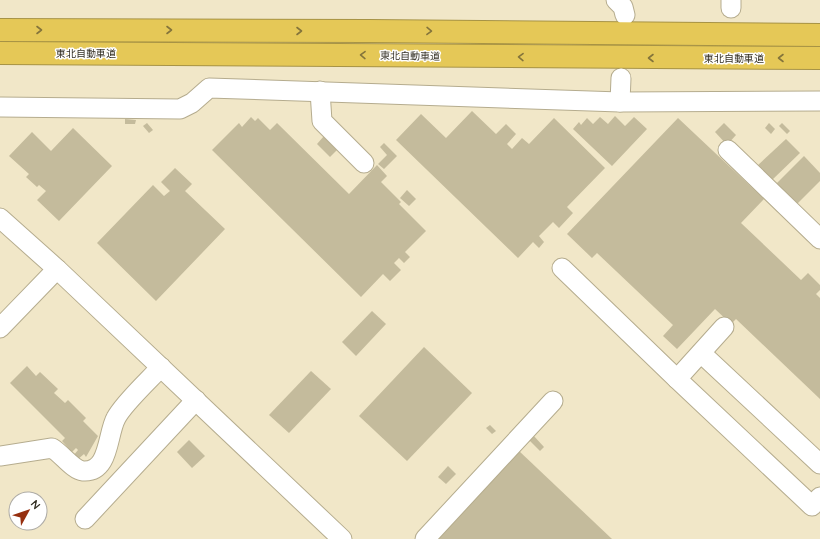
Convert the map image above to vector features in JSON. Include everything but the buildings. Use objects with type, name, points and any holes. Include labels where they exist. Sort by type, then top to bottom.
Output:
[{"type":"highway","points":[[0,30],[370,31],[820,35]]},
{"type":"highway","name":"東北自動車道","points":[[0,53],[820,58]]},
{"type":"street","points":[[620,102],[622,78]]},
{"type":"street","points":[[0,107],[180,109],[192,103],[209,88],[620,102],[820,101]]},
{"type":"street","points":[[320,91],[322,121],[364,163]]},
{"type":"street","points":[[728,150],[820,239]]},
{"type":"street","points":[[0,218],[57,269],[342,539]]},
{"type":"street","points":[[562,268],[676,379],[812,506],[820,498]]},
{"type":"street","points":[[0,328],[57,269]]},
{"type":"street","points":[[676,379],[724,327]]},
{"type":"street","points":[[701,353],[820,464]]},
{"type":"street","points":[[0,456],[52,448],[64,456],[76,469],[84,471],[95,469],[103,458],[116,416],[161,367]]},
{"type":"street","points":[[85,519],[196,400]]},
{"type":"street","points":[[425,539],[553,401]]}]
